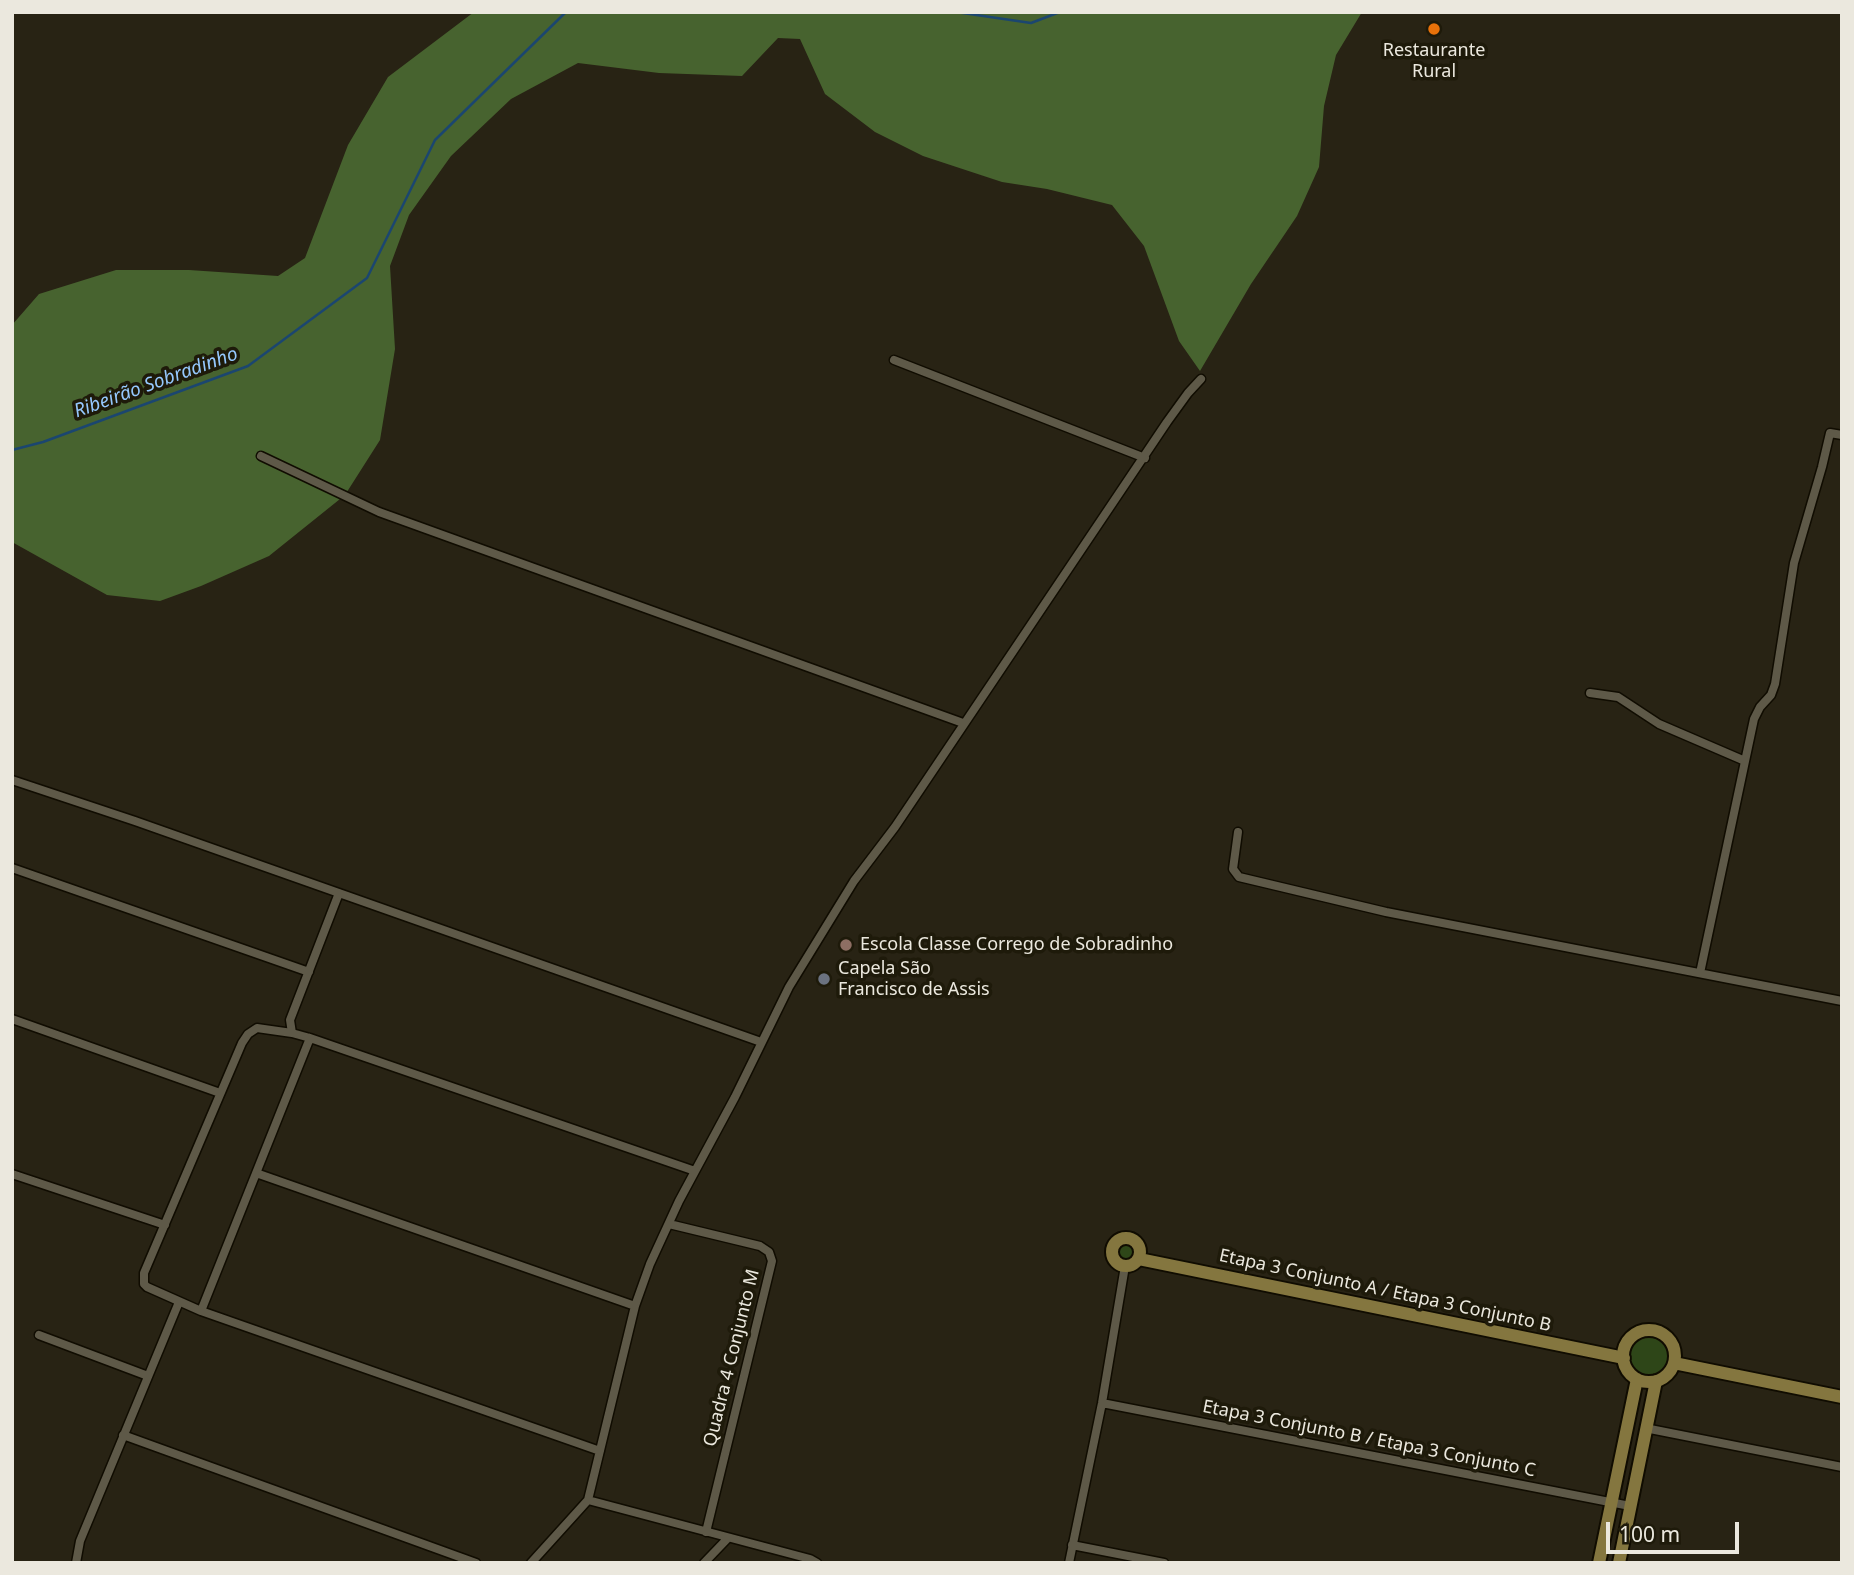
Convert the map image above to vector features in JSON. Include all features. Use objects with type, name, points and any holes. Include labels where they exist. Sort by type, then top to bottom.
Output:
[{"type":"street","points":[[894,360],[1144,458]]},
{"type":"street","points":[[531,1563],[588,1500],[635,1306],[669,1224],[807,955],[854,881],[895,827],[1188,393],[1201,379]]},
{"type":"street","points":[[1700,973],[1756,713],[1771,695],[1775,684],[1791,578],[1830,433],[1842,435]]},
{"type":"street","points":[[261,456],[379,512],[964,723]]},
{"type":"street","points":[[1590,693],[1618,697],[1659,724],[1745,761]]},
{"type":"street","points":[[12,780],[761,1042]]},
{"type":"street","points":[[1238,832],[1233,869],[1239,877],[1385,912],[1842,1001]]},
{"type":"street","points":[[12,868],[309,972]]},
{"type":"street","points":[[292,1033],[290,1020],[339,893]]},
{"type":"street","points":[[12,1019],[219,1093]]},
{"type":"street","points":[[600,1451],[201,1311],[153,1291],[144,1284],[144,1273],[242,1042],[253,1031],[264,1028],[310,1038],[695,1171]]},
{"type":"street","points":[[201,1311],[310,1038]]},
{"type":"street","points":[[256,1173],[635,1306]]},
{"type":"street","points":[[12,1174],[165,1225]]},
{"type":"street","name":"Quadra 4 Conjunto M","points":[[669,1224],[760,1246],[769,1252],[772,1261],[706,1532]]},
{"type":"street","points":[[1133,1238],[1140,1247],[1139,1259],[1136,1263],[1125,1266],[1115,1261],[1112,1251],[1117,1241],[1133,1238]]},
{"type":"street","name":"Etapa 3 Conjunto A / Etapa 3 Conjunto B","points":[[1139,1259],[1624,1358]]},
{"type":"street","points":[[1069,1563],[1102,1403],[1125,1266]]},
{"type":"street","points":[[76,1563],[80,1541],[179,1302]]},
{"type":"street","points":[[1652,1330],[1664,1335],[1672,1345],[1674,1363],[1667,1374],[1656,1381],[1637,1378],[1628,1370],[1624,1358],[1629,1340],[1640,1332],[1652,1330]]},
{"type":"street","points":[[39,1335],[148,1376]]},
{"type":"street","points":[[1674,1363],[1842,1396]]},
{"type":"street","points":[[1599,1563],[1637,1378]]},
{"type":"street","points":[[1619,1563],[1656,1381]]},
{"type":"street","name":"Etapa 3 Conjunto B / Etapa 3 Conjunto C","points":[[1102,1403],[1630,1506]]},
{"type":"street","points":[[1645,1427],[1842,1467]]},
{"type":"street","points":[[123,1435],[476,1563]]},
{"type":"street","points":[[588,1500],[817,1563]]},
{"type":"street","points":[[704,1563],[728,1538]]},
{"type":"street","points":[[1072,1545],[1164,1563]]},
{"type":"green space","points":[[474,12],[1362,12],[1336,55],[1324,106],[1319,167],[1297,216],[1251,284],[1200,371],[1179,341],[1144,246],[1112,205],[1047,189],[1002,182],[923,156],[875,132],[825,94],[800,39],[778,38],[742,76],[659,73],[578,63],[511,99],[451,156],[409,215],[390,266],[395,349],[380,440],[345,495],[269,556],[160,601],[107,595],[12,542],[12,325],[39,294],[116,270],[189,270],[278,276],[305,258],[348,145],[388,77]]},
{"type":"green space","points":[[1126,1240],[1134,1244],[1138,1252],[1134,1260],[1126,1264],[1118,1260],[1114,1252],[1118,1244]]},
{"type":"green space","points":[[1649,1335],[1664,1341],[1670,1356],[1664,1371],[1649,1377],[1634,1371],[1628,1356],[1634,1341]]},
{"type":"waterway","name":"Ribeirão Sobradinho","points":[[12,450],[43,442],[248,366],[367,278],[435,140],[566,12]]},
{"type":"waterway","name":"Ribeirão Sobradinho","points":[[956,12],[1031,23],[1060,12]]},
{"type":"place","name":"Restaurante Rural","points":[[1434,29]]},
{"type":"place","name":"Escola Classe Corrego de Sobradinho","points":[[846,945]]},
{"type":"place","name":"Capela São Francisco de Assis","points":[[824,979]]}]
